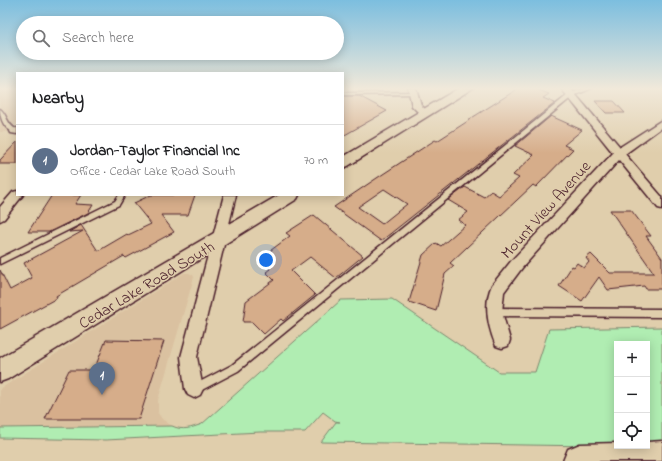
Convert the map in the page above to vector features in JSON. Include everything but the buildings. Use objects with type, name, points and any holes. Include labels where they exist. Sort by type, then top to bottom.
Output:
[{"type":"highway","points":[[580,461],[662,458]]},
{"type":"street","points":[[421,110],[424,113]]},
{"type":"street","points":[[344,162],[430,110]]},
{"type":"street","points":[[583,110],[662,205]]},
{"type":"street","name":"Mount View Avenue","points":[[502,340],[494,312],[497,290],[517,264],[619,153],[662,123]]},
{"type":"street","points":[[0,216],[16,196]]},
{"type":"street","points":[[194,389],[189,357],[230,196]]},
{"type":"street","name":"Cedar Lake Road South","points":[[0,372],[290,196]]},
{"type":"lane","points":[[194,389],[235,368],[547,110]]},
{"type":"lane","points":[[0,111],[5,123],[16,131]]},
{"type":"lane","points":[[0,261],[117,203],[121,196]]},
{"type":"lane","points":[[494,312],[662,313]]},
{"type":"shaded area","points":[[0,110],[16,110],[16,124],[7,132],[0,132]]},
{"type":"shaded area","points":[[184,273],[189,273],[194,277],[158,400],[158,413],[162,419],[172,426],[0,428],[0,389]]},
{"type":"green space","points":[[392,299],[499,372],[535,372],[549,329],[662,327],[662,447],[650,447],[650,341],[614,341],[614,446],[321,442],[336,422],[340,422],[335,421],[323,412],[305,432],[260,432],[106,440],[0,438],[0,428],[172,426],[183,429],[202,424],[341,300]]},
{"type":"place","name":"Jordan-Taylor Financial Inc","points":[[102,395]]}]
